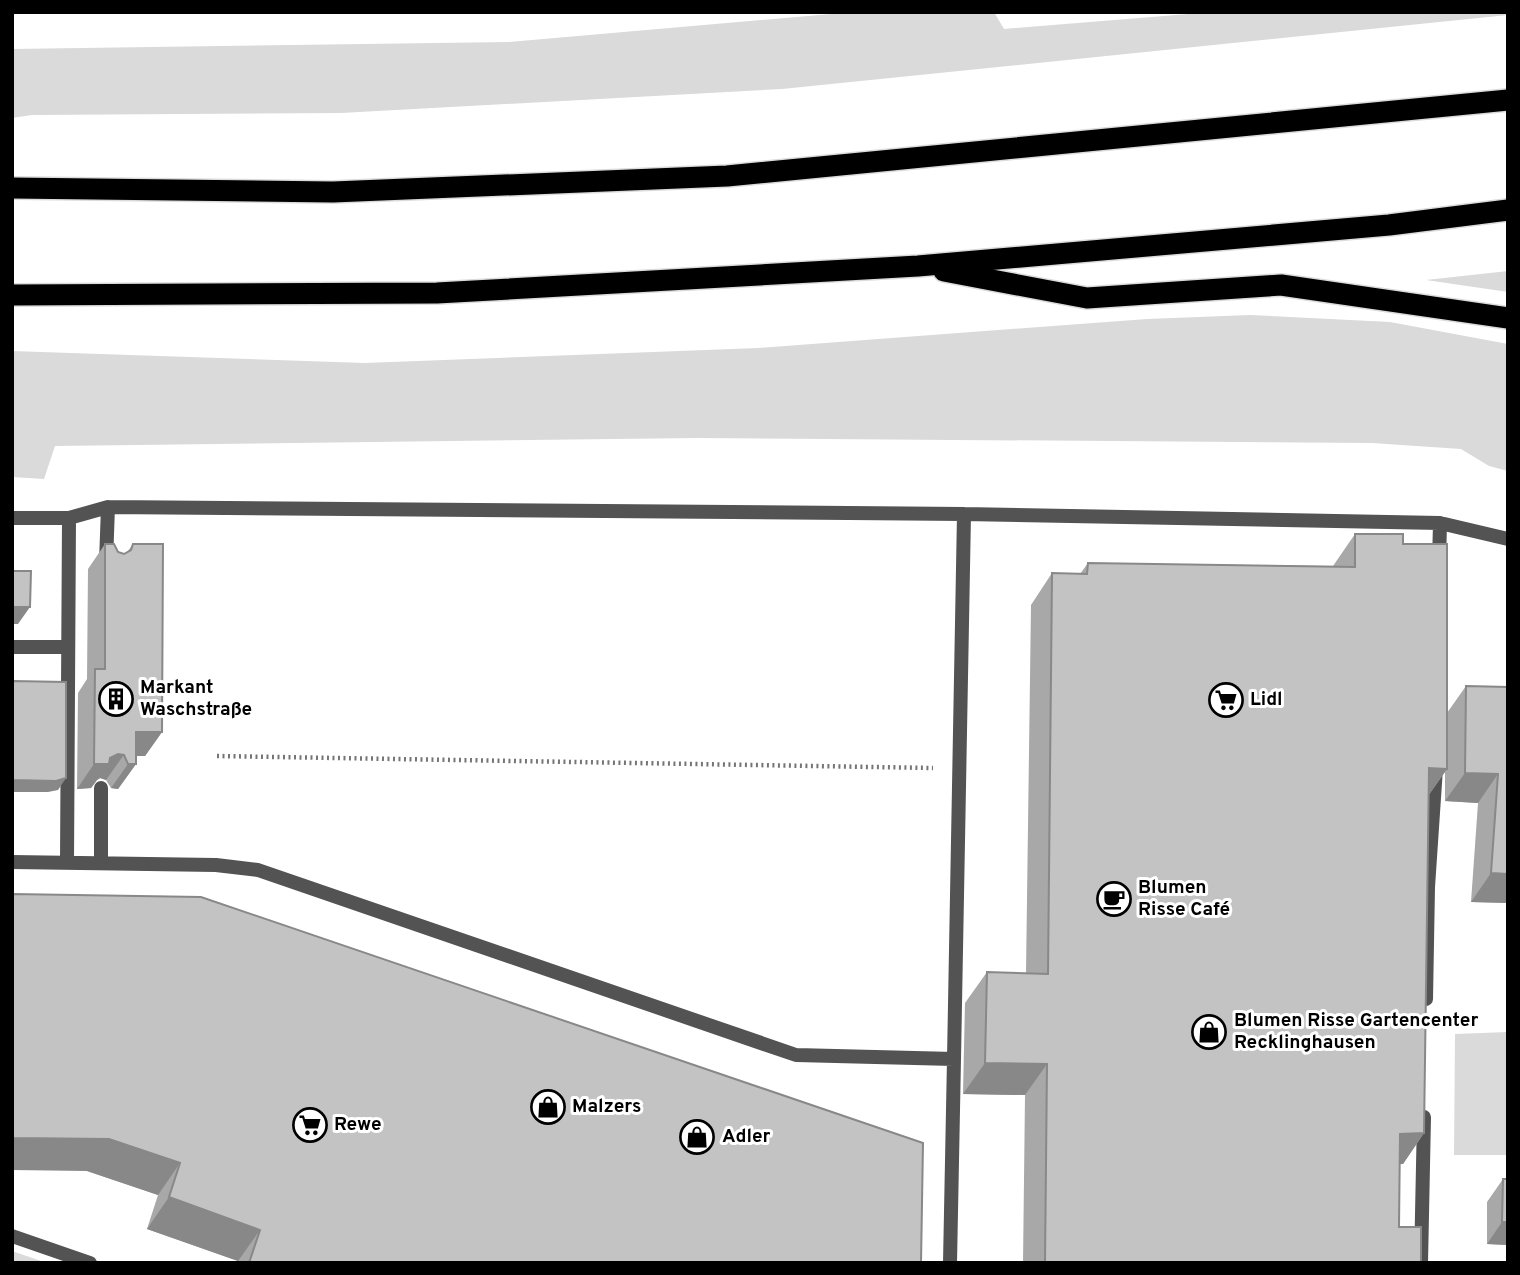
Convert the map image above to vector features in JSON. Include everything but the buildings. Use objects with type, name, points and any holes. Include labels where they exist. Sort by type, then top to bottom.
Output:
[{"type":"highway","points":[[12,188],[333,192],[727,176],[1508,100]]},
{"type":"highway","points":[[12,295],[438,293],[918,266],[1389,225],[1508,210]]},
{"type":"highway","points":[[918,266],[1087,298],[1281,285],[1508,318]]},
{"type":"lane","points":[[106,569],[108,507]]},
{"type":"lane","points":[[12,518],[69,518],[108,507],[964,514],[1440,523],[1508,540]]},
{"type":"lane","points":[[950,1263],[964,514]]},
{"type":"lane","points":[[67,863],[69,518]]},
{"type":"lane","points":[[1439,577],[1440,523]]},
{"type":"lane","points":[[12,647],[68,647]]},
{"type":"lane","points":[[1426,1012],[1428,887],[1435,804],[1436,750]]},
{"type":"lane","points":[[101,788],[101,863]]},
{"type":"lane","points":[[12,862],[216,865],[258,870],[796,1055],[954,1059]]},
{"type":"lane","points":[[1421,1263],[1424,1096]]},
{"type":"lane","points":[[12,1236],[90,1263]]},
{"type":"path","points":[[217,756],[959,769]]},
{"type":"shaded area","points":[[854,12],[994,12],[1004,29],[1213,12],[1508,12],[1508,15],[782,89],[341,113],[32,115],[12,118],[12,49],[509,42]]},
{"type":"shaded area","points":[[1508,271],[1508,292],[1426,280]]},
{"type":"shaded area","points":[[1250,315],[1390,322],[1508,344],[1508,471],[1489,466],[1461,449],[1372,443],[697,438],[55,446],[44,479],[12,477],[12,351],[365,363],[758,348],[1147,319]]},
{"type":"shaded area","points":[[1508,1032],[1508,1155],[1454,1155],[1455,1034]]},
{"type":"shaded area","points":[[12,1251],[47,1263],[12,1263]]},
{"type":"place","name":"Markant Waschstraße","points":[[116,699]]},
{"type":"place","name":"Lidl","points":[[1226,700]]},
{"type":"place","name":"Blumen Risse Café","points":[[1114,899]]},
{"type":"place","name":"Blumen Risse Gartencenter Recklinghausen","points":[[1209,1032]]},
{"type":"place","name":"Malzers","points":[[548,1107]]},
{"type":"place","name":"Rewe","points":[[310,1125]]},
{"type":"place","name":"Adler","points":[[697,1137]]}]
